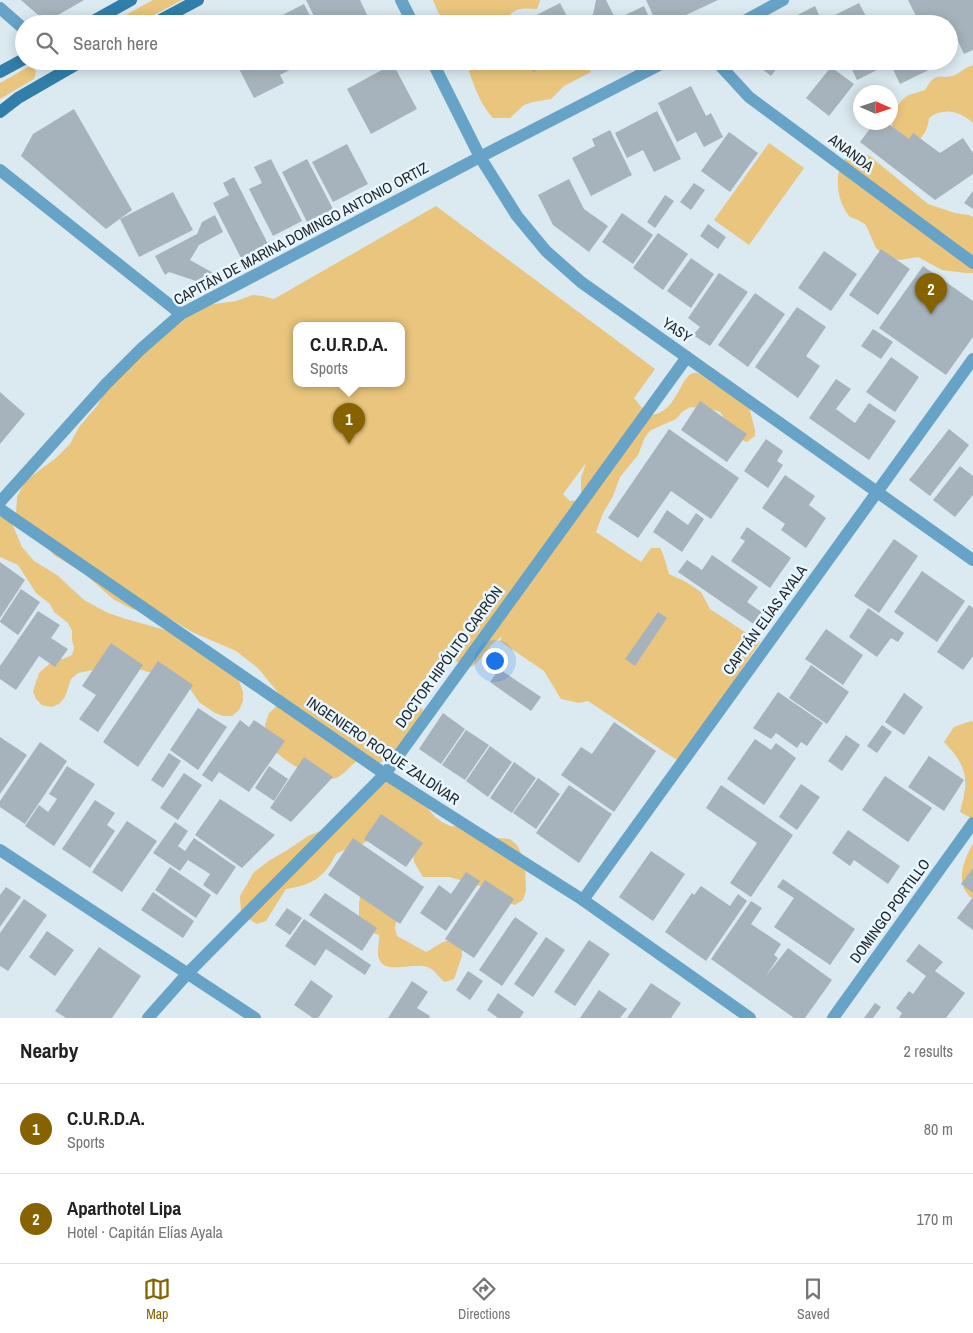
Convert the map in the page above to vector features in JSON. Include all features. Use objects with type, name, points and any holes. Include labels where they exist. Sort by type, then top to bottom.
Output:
[{"type":"main road","points":[[104,15],[131,0]]},
{"type":"main road","points":[[170,15],[198,0]]},
{"type":"main road","points":[[0,72],[15,64]]},
{"type":"main road","points":[[0,112],[56,70]]},
{"type":"street","points":[[401,0],[408,15]]},
{"type":"street","points":[[756,15],[783,0]]},
{"type":"street","points":[[0,8],[15,21]]},
{"type":"street","name":"YASY","points":[[437,70],[480,156],[517,216],[546,251],[581,282],[973,560]]},
{"type":"street","name":"CAPITÁN DE MARINA DOMINGO ANTONIO ORTIZ","points":[[0,502],[106,384],[141,349],[181,314],[480,156],[649,70]]},
{"type":"street","name":"ANANDA","points":[[724,70],[749,97],[973,264]]},
{"type":"street","points":[[0,170],[181,314]]},
{"type":"street","name":"DOCTOR HIPÓLITO CARRÓN","points":[[148,1018],[188,973],[385,774],[687,357]]},
{"type":"street","name":"CAPITÁN ELÍAS AYALA","points":[[583,900],[973,359]]},
{"type":"street","name":"INGENIERO ROQUE ZALDÍVAR","points":[[0,509],[385,774],[583,900],[750,1018]]},
{"type":"street","name":"DOMINGO PORTILLO","points":[[833,1018],[973,823]]},
{"type":"street","points":[[0,850],[255,1018]]},
{"type":"shaded area","points":[[153,0],[182,0],[154,15],[126,15]]},
{"type":"shaded area","points":[[433,0],[540,0],[537,9],[517,10],[510,15],[440,15]]},
{"type":"shaded area","points":[[973,65],[973,123],[957,113],[940,112],[929,118],[926,131],[918,141],[909,142],[893,135],[892,130],[898,130],[898,105],[904,98],[925,90],[936,78],[950,77]]},
{"type":"shaded area","points":[[23,70],[35,70],[36,72],[34,79],[0,99],[0,83]]},
{"type":"shaded area","points":[[469,70],[590,70],[591,72],[564,86],[551,99],[524,105],[510,118],[493,118],[480,99]]},
{"type":"shaded area","points":[[769,143],[804,168],[749,245],[714,220]]},
{"type":"shaded area","points":[[854,151],[871,157],[928,204],[973,217],[973,273],[942,270],[918,257],[900,260],[886,257],[876,248],[866,225],[850,217],[841,201],[838,182],[839,173],[842,164]]},
{"type":"shaded area","points":[[436,206],[655,369],[634,398],[648,415],[658,413],[666,408],[673,401],[687,378],[691,374],[697,373],[748,402],[755,436],[747,442],[739,439],[720,412],[711,409],[690,407],[676,419],[651,430],[645,437],[638,455],[620,477],[596,532],[641,562],[651,548],[660,548],[669,574],[701,592],[710,609],[760,642],[680,762],[588,701],[579,703],[561,699],[544,671],[500,641],[502,637],[471,667],[459,663],[445,652],[406,704],[423,709],[422,723],[392,759],[379,763],[360,758],[336,778],[326,779],[318,777],[290,763],[276,752],[271,745],[265,725],[269,713],[280,703],[280,695],[258,668],[236,651],[192,632],[169,618],[132,609],[113,599],[86,575],[54,555],[16,515],[17,497],[25,481],[56,458],[70,444],[79,427],[97,406],[116,373],[200,306],[236,301],[253,295],[274,299]],"holes":[[[586,463],[581,478],[579,500],[570,501],[563,494]]]},
{"type":"shaded area","points":[[0,517],[11,521],[22,547],[34,561],[57,575],[84,600],[108,613],[169,631],[237,676],[243,692],[243,701],[239,710],[232,716],[223,716],[215,713],[199,702],[184,680],[175,675],[148,672],[124,664],[78,673],[71,679],[65,697],[59,704],[51,707],[42,705],[36,699],[33,691],[39,673],[55,659],[63,659],[72,655],[74,648],[72,631],[68,623],[54,612],[50,604],[36,593],[18,565],[0,557]]},
{"type":"shaded area","points":[[973,722],[973,819],[960,812],[965,791],[964,774],[958,759],[944,742],[954,727]]},
{"type":"shaded area","points":[[387,780],[426,801],[429,810],[435,817],[450,826],[468,827],[484,837],[510,839],[517,845],[525,862],[526,891],[523,900],[515,905],[506,902],[492,891],[475,884],[449,877],[423,877],[414,862],[413,853],[372,838],[359,846],[354,845],[336,854],[327,869],[316,879],[303,885],[286,889],[266,921],[257,924],[241,914],[240,896],[254,872],[308,836],[325,829]]},
{"type":"shaded area","points":[[973,844],[973,899],[967,894],[964,887],[962,873],[966,858]]},
{"type":"shaded area","points":[[361,892],[398,913],[395,928],[397,936],[426,952],[448,941],[457,943],[462,947],[462,956],[454,979],[445,982],[427,967],[393,967],[382,964],[378,956],[379,935],[370,932],[359,918]]},
{"type":"building","points":[[21,0],[84,0],[58,15],[38,15]]},
{"type":"building","points":[[306,0],[360,0],[367,15],[314,15]]},
{"type":"building","points":[[596,0],[606,0],[614,15],[593,15]]},
{"type":"building","points":[[646,0],[718,0],[686,15],[653,15]]},
{"type":"building","points":[[908,0],[973,0],[973,50],[964,54],[958,41],[958,15],[916,15]]},
{"type":"building","points":[[560,3],[566,15],[537,15]]},
{"type":"building","points":[[859,3],[865,15],[835,15]]},
{"type":"building","points":[[304,4],[310,15],[283,15]]},
{"type":"building","points":[[644,6],[648,15],[625,15]]},
{"type":"building","points":[[815,6],[819,15],[798,15]]},
{"type":"building","points":[[240,70],[290,70],[280,75],[284,83],[254,98]]},
{"type":"building","points":[[382,70],[396,70],[417,109],[371,134],[347,89]]},
{"type":"building","points":[[763,70],[775,70],[771,76]]},
{"type":"building","points":[[829,70],[835,70],[854,84],[829,116],[806,98]]},
{"type":"building","points":[[852,70],[877,70],[857,80]]},
{"type":"building","points":[[893,70],[929,70],[900,84]]},
{"type":"building","points":[[691,86],[706,116],[711,113],[723,137],[704,147],[696,132],[677,142],[658,103]]},
{"type":"building","points":[[74,109],[132,210],[106,229],[21,156],[33,134]]},
{"type":"building","points":[[657,111],[681,159],[654,172],[643,150],[627,158],[615,133]]},
{"type":"building","points":[[610,130],[632,175],[591,196],[572,158],[595,146],[592,139]]},
{"type":"building","points":[[869,130],[897,130],[909,139],[913,133],[940,153],[963,138],[973,153],[973,174],[935,200],[860,142]]},
{"type":"building","points":[[729,132],[758,153],[730,192],[701,171]]},
{"type":"building","points":[[347,144],[368,184],[333,202],[312,162]]},
{"type":"building","points":[[271,159],[302,221],[273,236],[249,189],[262,183],[254,167]]},
{"type":"building","points":[[307,159],[333,209],[307,222],[282,172]]},
{"type":"building","points":[[234,177],[269,246],[242,260],[213,203],[229,195],[223,183]]},
{"type":"building","points":[[569,179],[584,209],[608,226],[589,252],[553,225],[538,195]]},
{"type":"building","points":[[694,183],[705,190],[691,210],[680,202]]},
{"type":"building","points":[[973,191],[973,209],[964,203]]},
{"type":"building","points":[[173,192],[193,230],[139,257],[120,219]]},
{"type":"building","points":[[665,195],[674,201],[655,228],[647,222]]},
{"type":"building","points":[[622,213],[653,235],[633,264],[602,242]]},
{"type":"building","points":[[215,215],[223,232],[199,245],[190,260],[217,275],[205,284],[169,272],[165,275],[155,256],[197,234],[202,222]]},
{"type":"building","points":[[708,224],[726,237],[718,249],[700,236]]},
{"type":"building","points":[[658,233],[688,254],[663,290],[633,268]]},
{"type":"building","points":[[881,249],[910,269],[878,315],[849,295]]},
{"type":"building","points":[[824,251],[857,274],[831,311],[798,288]]},
{"type":"building","points":[[691,258],[714,274],[691,308],[667,291]]},
{"type":"building","points":[[923,266],[973,301],[973,337],[946,375],[879,328]]},
{"type":"building","points":[[719,273],[748,292],[710,346],[693,335],[700,327],[688,318]]},
{"type":"building","points":[[755,293],[785,314],[748,367],[718,345]]},
{"type":"building","points":[[797,307],[826,327],[806,356],[820,366],[798,398],[755,367]]},
{"type":"building","points":[[873,329],[893,342],[881,359],[861,346]]},
{"type":"building","points":[[891,357],[919,377],[895,412],[866,392]]},
{"type":"building","points":[[836,379],[851,389],[836,409],[855,423],[869,403],[896,421],[869,460],[809,418]]},
{"type":"building","points":[[0,392],[25,414],[0,444]]},
{"type":"building","points":[[700,401],[747,434],[727,462],[681,430]]},
{"type":"building","points":[[669,429],[739,478],[711,519],[671,491],[638,538],[608,518]]},
{"type":"building","points":[[949,429],[969,445],[930,496],[909,480]]},
{"type":"building","points":[[766,439],[783,451],[777,461],[783,465],[768,488],[744,471]]},
{"type":"building","points":[[960,466],[973,476],[973,495],[955,517],[933,500]]},
{"type":"building","points":[[785,475],[815,496],[809,505],[826,518],[806,548],[781,530],[785,524],[762,508]]},
{"type":"building","points":[[667,510],[688,525],[696,513],[704,519],[682,552],[653,532]]},
{"type":"building","points":[[747,527],[791,558],[770,588],[731,561],[745,541],[740,538]]},
{"type":"building","points":[[894,539],[918,556],[879,613],[854,596]]},
{"type":"building","points":[[712,555],[758,587],[747,602],[763,613],[755,625],[678,572],[687,560],[702,570]]},
{"type":"building","points":[[0,562],[25,580],[0,618]]},
{"type":"building","points":[[922,571],[965,601],[937,642],[894,612]]},
{"type":"building","points":[[21,589],[40,602],[18,635],[0,621]]},
{"type":"building","points":[[969,605],[973,608],[973,656],[963,670],[937,652]]},
{"type":"building","points":[[868,608],[904,633],[898,642],[891,638],[877,657],[849,637]]},
{"type":"building","points":[[38,611],[60,625],[51,638],[68,649],[55,667],[39,656],[16,690],[0,679],[0,666]]},
{"type":"building","points":[[658,612],[667,618],[635,666],[625,659]]},
{"type":"building","points":[[826,629],[863,655],[843,685],[805,659]]},
{"type":"building","points":[[111,643],[143,665],[98,732],[79,719],[96,695],[82,686]]},
{"type":"building","points":[[158,661],[193,685],[138,767],[103,742]]},
{"type":"building","points":[[811,665],[849,692],[827,724],[789,698]]},
{"type":"building","points":[[499,669],[541,697],[531,711],[490,682]]},
{"type":"building","points":[[778,692],[823,723],[807,746],[801,742],[797,748],[776,733],[771,739],[753,728]]},
{"type":"building","points":[[904,693],[923,707],[904,735],[885,722]]},
{"type":"building","points":[[198,708],[227,727],[198,770],[170,750]]},
{"type":"building","points":[[443,713],[465,729],[441,764],[419,749]]},
{"type":"building","points":[[240,720],[249,727],[254,720],[285,741],[249,792],[219,772],[212,782],[202,775]]},
{"type":"building","points":[[614,722],[656,751],[614,812],[561,775],[581,747],[592,754]]},
{"type":"building","points":[[882,725],[892,732],[877,753],[867,746]]},
{"type":"building","points":[[466,730],[489,745],[465,780],[442,765]]},
{"type":"building","points":[[846,735],[860,745],[842,771],[828,761]]},
{"type":"building","points":[[0,737],[27,755],[0,794]]},
{"type":"building","points":[[755,739],[771,750],[776,743],[796,758],[764,805],[727,779]]},
{"type":"building","points":[[40,742],[67,761],[25,824],[0,807],[0,801]]},
{"type":"building","points":[[490,746],[512,762],[488,797],[466,781]]},
{"type":"building","points":[[169,753],[181,761],[163,788],[151,780]]},
{"type":"building","points":[[929,756],[964,780],[944,811],[908,787]]},
{"type":"building","points":[[304,757],[333,777],[291,822],[270,808]]},
{"type":"building","points":[[514,762],[536,778],[512,813],[490,798]]},
{"type":"building","points":[[67,766],[95,784],[54,846],[25,826],[39,805],[48,812],[57,799],[49,794]]},
{"type":"building","points":[[269,766],[288,779],[274,801],[255,788]]},
{"type":"building","points":[[184,773],[202,785],[178,820],[160,808]]},
{"type":"building","points":[[885,776],[932,808],[908,842],[862,810]]},
{"type":"building","points":[[538,778],[560,794],[536,829],[513,813]]},
{"type":"building","points":[[801,784],[820,797],[797,830],[779,817]]},
{"type":"building","points":[[569,785],[612,814],[579,863],[536,833]]},
{"type":"building","points":[[721,785],[793,835],[751,897],[730,883],[757,843],[706,808]]},
{"type":"building","points":[[220,799],[275,835],[242,868],[195,835]]},
{"type":"building","points":[[95,800],[115,813],[107,825],[115,831],[90,868],[62,849]]},
{"type":"building","points":[[381,814],[423,843],[406,867],[364,839]]},
{"type":"building","points":[[127,821],[157,841],[122,892],[92,872]]},
{"type":"building","points":[[175,822],[188,831],[178,846],[185,851],[194,838],[236,867],[217,895],[203,885],[210,874],[188,860],[180,871],[153,853]]},
{"type":"building","points":[[848,830],[900,866],[888,884],[854,860],[850,866],[832,853]]},
{"type":"building","points":[[353,838],[424,887],[400,924],[328,875]]},
{"type":"building","points":[[651,851],[685,874],[653,921],[619,897]]},
{"type":"building","points":[[170,867],[211,895],[196,918],[155,890]]},
{"type":"building","points":[[973,868],[973,893],[961,884]]},
{"type":"building","points":[[466,872],[480,881],[446,931],[420,913],[439,885],[451,894]]},
{"type":"building","points":[[783,879],[855,929],[830,965],[774,927],[794,898],[777,887]]},
{"type":"building","points":[[485,880],[514,899],[474,958],[445,939]]},
{"type":"building","points":[[701,886],[730,906],[738,894],[747,901],[706,961],[665,932],[692,893],[694,895]]},
{"type":"building","points":[[6,887],[21,897],[0,927],[0,895]]},
{"type":"building","points":[[153,892],[194,921],[183,938],[141,910]]},
{"type":"building","points":[[325,893],[377,928],[362,951],[309,915]]},
{"type":"building","points":[[973,897],[973,930],[957,918]]},
{"type":"building","points":[[24,899],[47,915],[8,971],[0,966],[0,933]]},
{"type":"building","points":[[751,901],[762,908],[751,924],[781,944],[774,955],[778,958],[766,976],[788,948],[832,980],[805,1018],[794,1018],[711,959]]},
{"type":"building","points":[[287,908],[302,918],[290,935],[275,925]]},
{"type":"building","points":[[515,917],[538,933],[502,986],[479,970]]},
{"type":"building","points":[[304,919],[371,965],[365,975],[326,949],[315,966],[285,946]]},
{"type":"building","points":[[47,931],[74,950],[55,976],[29,957]]},
{"type":"building","points":[[546,937],[565,950],[533,997],[514,984]]},
{"type":"building","points":[[589,940],[610,954],[575,1006],[554,992]]},
{"type":"building","points":[[919,944],[943,962],[935,971],[965,993],[946,1018],[899,1018],[902,1013],[896,1008],[909,991],[913,994],[926,976],[906,961]]},
{"type":"building","points":[[99,947],[141,976],[112,1018],[66,1018],[55,1011]]},
{"type":"building","points":[[468,971],[483,981],[470,1000],[456,990]]},
{"type":"building","points":[[311,980],[333,996],[318,1018],[313,1018],[294,1005]]},
{"type":"building","points":[[412,981],[428,992],[417,1008],[430,1016],[429,1018],[388,1018]]},
{"type":"building","points":[[651,983],[681,1003],[671,1018],[627,1018]]},
{"type":"building","points":[[599,990],[627,1009],[620,1018],[580,1018]]},
{"type":"building","points":[[498,993],[524,1012],[520,1018],[498,1018],[487,1010]]},
{"type":"building","points":[[875,1003],[881,1007],[873,1018],[864,1018]]},
{"type":"place","name":"Aparthotel Lipa","points":[[931,314]]},
{"type":"place","name":"C.U.R.D.A.","points":[[349,444]]}]
